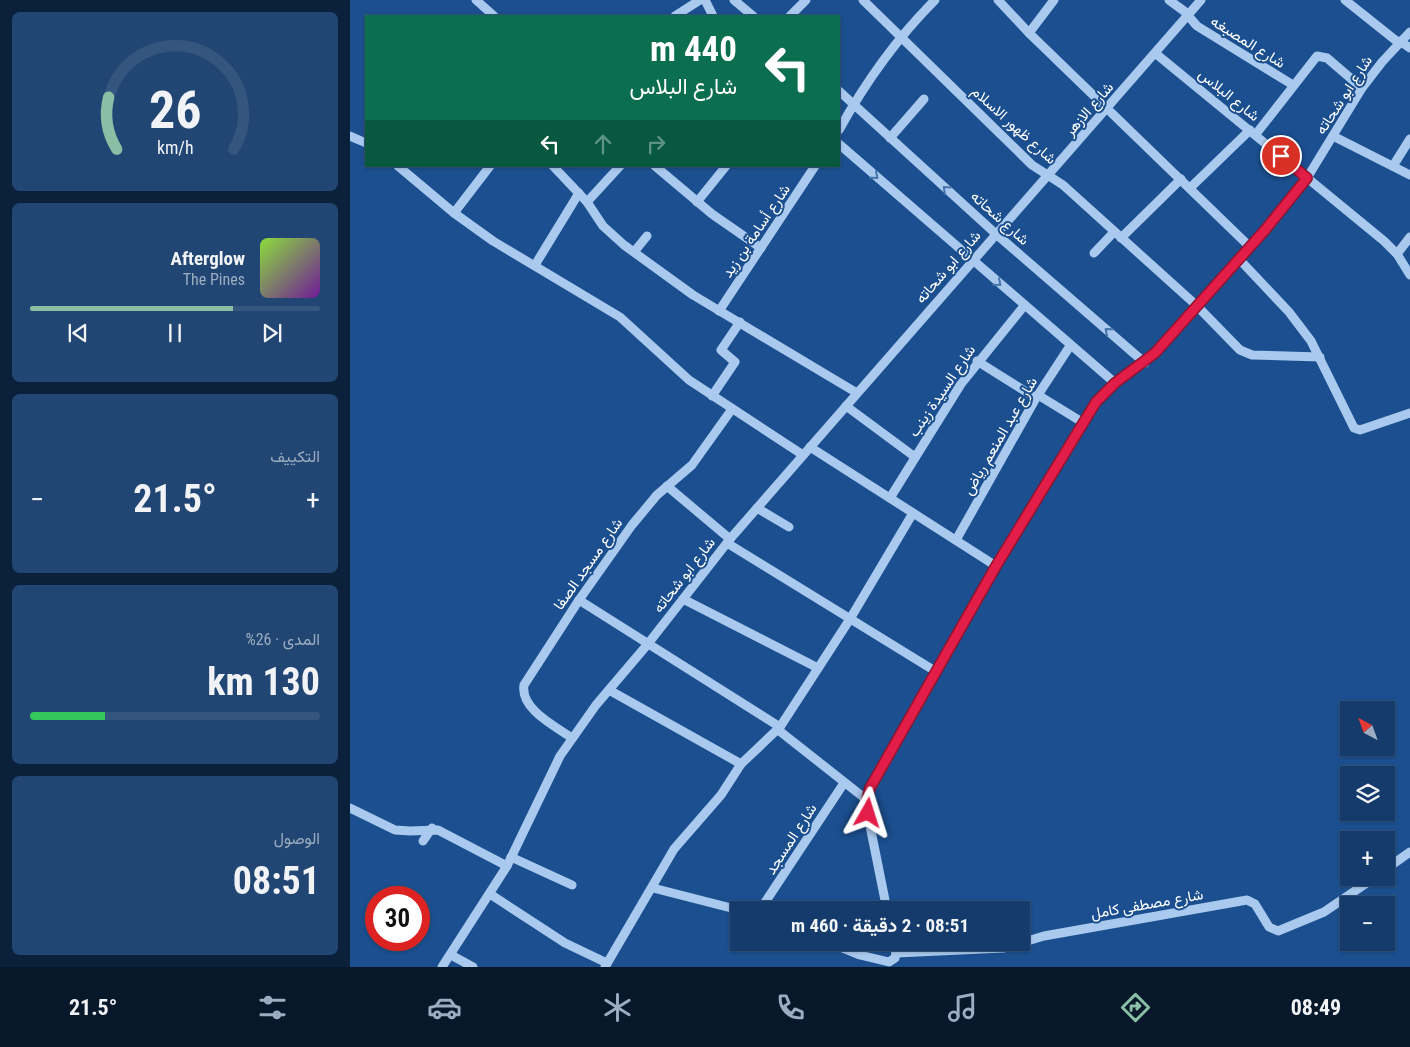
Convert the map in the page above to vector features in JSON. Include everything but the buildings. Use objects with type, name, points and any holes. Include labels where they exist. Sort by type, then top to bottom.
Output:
[{"type":"street","points":[[476,0],[493,15]]},
{"type":"street","points":[[676,15],[700,0]]},
{"type":"street","points":[[705,0],[712,15]]},
{"type":"street","points":[[734,0],[752,15]]},
{"type":"street","points":[[791,15],[806,0]]},
{"type":"street","name":"شارع ظهور الاسلام","points":[[863,0],[1032,165],[1048,176],[1196,305],[1240,350],[1246,353],[1320,356]]},
{"type":"street","points":[[840,128],[853,104],[900,37],[935,0]]},
{"type":"street","points":[[998,0],[1029,33],[1250,247]]},
{"type":"street","points":[[1029,33],[1054,0]]},
{"type":"street","name":"شارع المصبغه","points":[[1169,0],[1188,15],[1197,26],[1293,85]]},
{"type":"street","name":"شارع الازهر","points":[[996,234],[1201,0]]},
{"type":"street","points":[[1345,0],[1410,48]]},
{"type":"street","name":"شارع ابو شحاته","points":[[867,800],[870,788],[935,671],[1082,422],[1096,402],[1115,383],[1145,363],[1250,247],[1307,178],[1362,88],[1410,32]]},
{"type":"street","name":"شارع البلاس","points":[[1155,53],[1253,132],[1397,254],[1410,274]]},
{"type":"street","points":[[1190,188],[1253,132],[1314,58],[1320,56],[1327,58],[1362,88]]},
{"type":"street","name":"شارع شحاته","points":[[840,92],[996,234],[1145,363]]},
{"type":"street","points":[[890,138],[924,99]]},
{"type":"street","points":[[350,136],[365,142]]},
{"type":"street","points":[[1333,136],[1410,175]]},
{"type":"street","points":[[1393,166],[1410,139]]},
{"type":"street","points":[[840,145],[1115,383]]},
{"type":"street","points":[[399,167],[428,194],[493,240],[620,317],[670,365],[712,396],[803,455]]},
{"type":"street","points":[[454,213],[489,167]]},
{"type":"street","points":[[554,167],[587,202],[603,226],[634,252],[719,311],[857,394]]},
{"type":"street","points":[[587,202],[619,167]]},
{"type":"street","points":[[656,167],[697,202],[761,248]]},
{"type":"street","points":[[697,202],[725,167]]},
{"type":"street","name":"شارع أسامة بن زيد","points":[[719,311],[814,167]]},
{"type":"street","points":[[1094,253],[1181,179]]},
{"type":"street","points":[[535,265],[579,193]]},
{"type":"street","name":"شارع ابو شحاته","points":[[442,967],[490,894],[509,861],[550,775],[572,738],[728,541],[996,234]]},
{"type":"street","points":[[634,252],[647,236]]},
{"type":"street","points":[[1397,254],[1410,237]]},
{"type":"street","points":[[1239,259],[1301,326],[1320,356],[1354,428],[1360,430],[1410,413]]},
{"type":"street","name":"شارع السيدة زينب","points":[[890,498],[977,361],[1024,306]]},
{"type":"street","points":[[712,396],[736,362],[721,350],[740,322]]},
{"type":"street","name":"شارع عبد المنعم رياض","points":[[956,540],[1037,397],[1070,346]]},
{"type":"street","points":[[977,361],[1082,422]]},
{"type":"street","points":[[846,406],[915,457]]},
{"type":"street","name":"شارع مسجد الصفا","points":[[572,738],[528,704],[523,690],[579,600],[640,514],[667,486],[692,465],[732,409]]},
{"type":"street","points":[[810,447],[996,566]]},
{"type":"street","points":[[667,486],[728,541],[935,671]]},
{"type":"street","points":[[757,508],[789,527]]},
{"type":"street","points":[[490,894],[565,943],[606,965],[674,849],[722,795],[741,764],[779,728],[850,619],[914,514]]},
{"type":"street","points":[[683,599],[818,668]]},
{"type":"street","points":[[579,600],[779,728],[867,800],[885,901]]},
{"type":"street","points":[[609,690],[741,764]]},
{"type":"street","name":"شارع المسجد","points":[[766,901],[844,783]]},
{"type":"street","points":[[350,808],[395,830],[410,831],[432,828],[509,861],[572,885]]},
{"type":"street","points":[[423,841],[432,828]]},
{"type":"street","points":[[1395,863],[1410,852]]},
{"type":"street","name":"شارع مصطفى كامل","points":[[850,951],[889,962],[895,958],[896,953],[1004,948],[1044,936],[1247,900],[1255,904],[1268,927],[1278,931],[1324,912],[1362,886]]},
{"type":"street","points":[[652,888],[730,908]]},
{"type":"street","points":[[451,955],[473,967]]},
{"type":"route","points":[[868,813],[866,806],[870,788],[935,671],[1082,422],[1096,402],[1115,383],[1145,363],[1155,353],[1265,230],[1307,178],[1281,156]]}]
